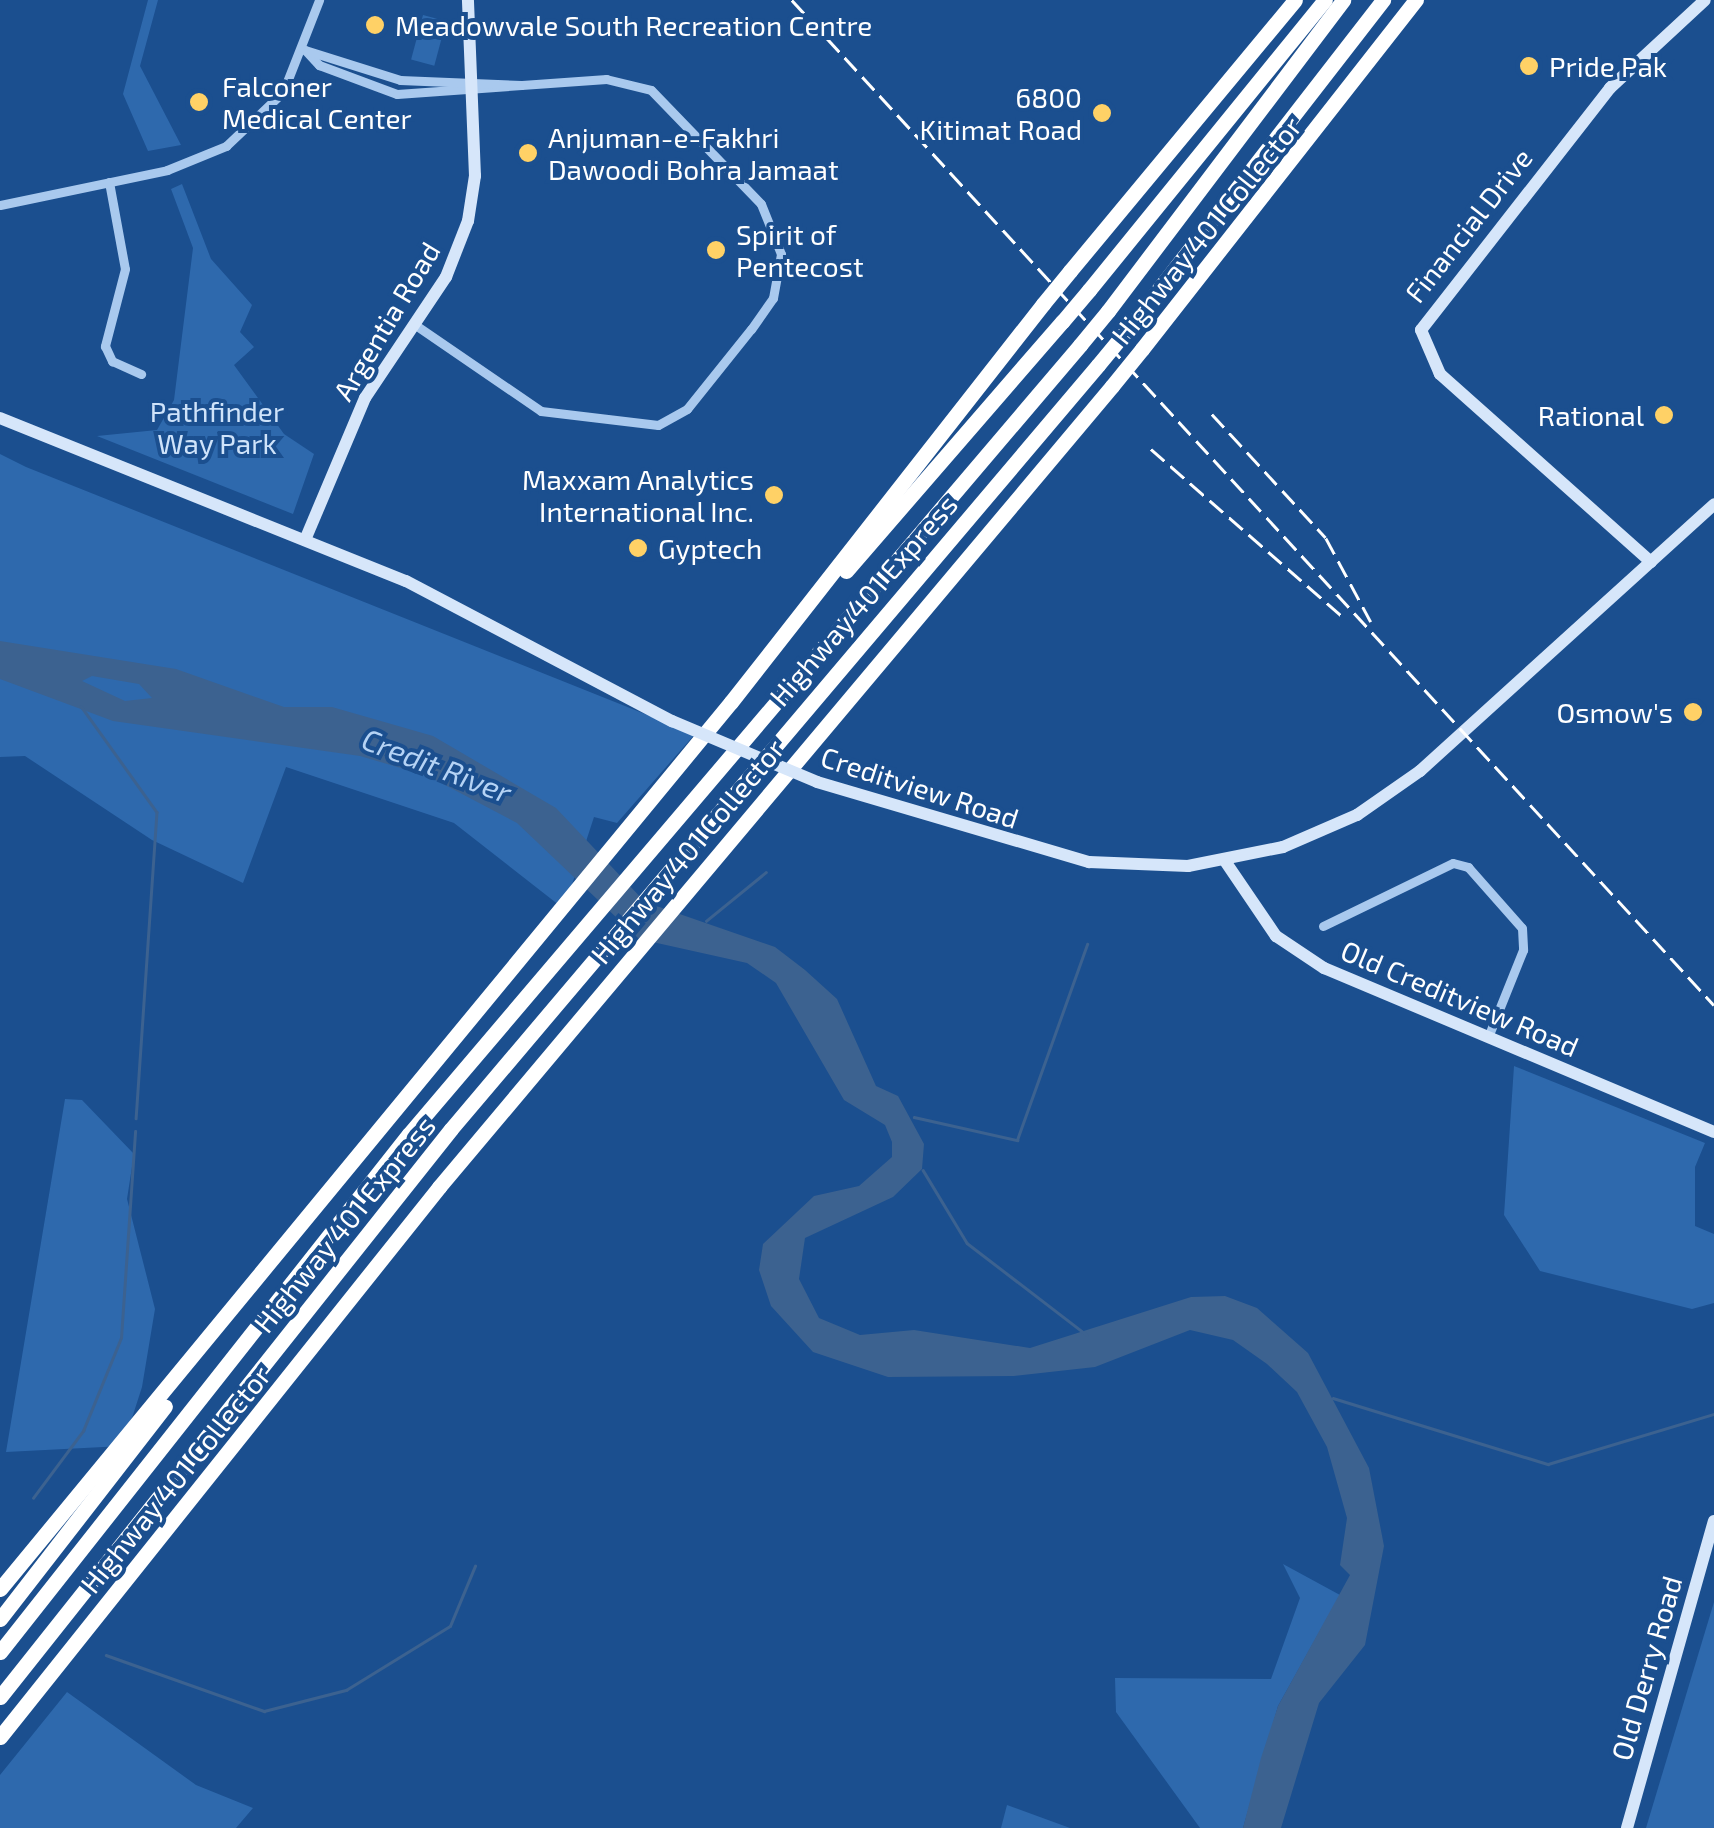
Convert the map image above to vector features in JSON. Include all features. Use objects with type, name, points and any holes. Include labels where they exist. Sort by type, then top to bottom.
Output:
[{"type":"highway","points":[[731,702],[1043,304],[1246,62],[1293,0]]},
{"type":"highway","points":[[0,1589],[250,1290],[632,820],[1062,322],[1325,0]]},
{"type":"highway","name":"Highway 401 Express","points":[[0,1652],[650,847],[1108,311],[1343,0]]},
{"type":"highway","name":"Highway 401 Express","points":[[0,1697],[670,864],[1127,330],[1383,0]]},
{"type":"highway","name":"Highway 401 Collector","points":[[0,1737],[617,974],[1112,386],[1416,0]]},
{"type":"highway","points":[[0,1619],[250,1290]]},
{"type":"street","points":[[0,205],[109,182],[226,146],[273,105],[306,50],[319,0]]},
{"type":"street","name":"Argentia Road","points":[[305,540],[365,398],[417,326],[468,221],[472,86],[468,0]]},
{"type":"street","name":"Financial Drive","points":[[1651,562],[1440,374],[1421,330],[1610,88],[1705,0]]},
{"type":"street","points":[[306,50],[400,80],[472,86],[624,81],[678,112],[771,223],[781,254],[773,298],[687,409],[647,426],[541,411],[417,326]]},
{"type":"street","points":[[109,182],[125,269],[105,346],[112,361],[141,374]]},
{"type":"street","name":"Creditview Road","points":[[0,418],[454,604],[672,722],[817,782],[1089,862],[1225,861],[1319,833],[1385,798],[1714,504]]},
{"type":"street","name":"Old Creditview Road","points":[[1225,861],[1297,952],[1714,1132]]},
{"type":"street","points":[[1323,926],[1453,863],[1468,866],[1522,928],[1523,950],[1488,1037]]},
{"type":"street","name":"Old Derry Road","points":[[1626,1828],[1714,1521]]},
{"type":"green space","points":[[148,0],[158,0],[140,66],[181,145],[148,151],[123,94]]},
{"type":"green space","points":[[423,15],[446,21],[434,66],[411,59]]},
{"type":"green space","name":"Pathfinder Way Park","points":[[182,184],[211,259],[252,305],[240,332],[254,347],[234,365],[284,434],[314,454],[293,514],[97,436],[157,430],[174,400],[193,248],[171,189]]},
{"type":"green space","points":[[0,454],[695,734],[617,823],[594,817],[564,909],[454,823],[286,767],[243,883],[152,840],[25,756],[0,757]]},
{"type":"green space","points":[[1514,1066],[1705,1143],[1695,1167],[1695,1226],[1714,1234],[1714,1303],[1692,1309],[1540,1271],[1504,1215]]},
{"type":"green space","points":[[65,1099],[82,1100],[134,1154],[127,1199],[155,1309],[142,1387],[123,1446],[6,1452]]},
{"type":"green space","points":[[1283,1564],[1340,1595],[1278,1706],[1243,1828],[1200,1828],[1116,1712],[1115,1678],[1271,1679],[1300,1598]]},
{"type":"green space","points":[[1714,1602],[1714,1828],[1646,1828]]},
{"type":"green space","points":[[67,1692],[196,1785],[253,1808],[236,1828],[0,1828],[0,1775]]},
{"type":"green space","points":[[1007,1805],[1070,1828],[1001,1828]]},
{"type":"water","name":"Credit River","points":[[0,641],[176,669],[284,707],[332,707],[433,736],[556,808],[645,902],[775,947],[805,970],[837,999],[876,1086],[898,1096],[924,1144],[922,1169],[893,1197],[805,1238],[799,1279],[819,1318],[860,1335],[914,1330],[1030,1348],[1191,1297],[1225,1296],[1257,1308],[1308,1353],[1369,1468],[1384,1546],[1365,1645],[1319,1703],[1281,1828],[1243,1828],[1278,1706],[1350,1575],[1340,1565],[1347,1518],[1327,1447],[1297,1392],[1267,1364],[1233,1340],[1190,1330],[1095,1367],[1014,1376],[888,1377],[813,1352],[771,1306],[759,1270],[763,1244],[814,1196],[859,1186],[892,1157],[892,1142],[885,1125],[844,1100],[776,983],[747,963],[639,939],[517,823],[428,776],[360,756],[113,721],[0,679]],"holes":[[[92,676],[139,684],[152,698],[125,701],[82,681]]]},
{"type":"waterway","points":[[81,706],[157,812],[136,1118]]},
{"type":"waterway","points":[[706,921],[766,872]]},
{"type":"waterway","points":[[914,1117],[1017,1140],[1087,944]]},
{"type":"waterway","points":[[33,1498],[83,1431],[121,1338],[135,1131]]},
{"type":"waterway","name":"Credit River","points":[[923,1170],[967,1243],[1087,1335]]},
{"type":"waterway","points":[[1333,1398],[1548,1464],[1714,1414]]},
{"type":"waterway","points":[[106,1655],[264,1711],[346,1690],[450,1626],[475,1566]]},
{"type":"railway","points":[[792,0],[1714,1005]]},
{"type":"railway","points":[[1212,414],[1326,538],[1371,622]]},
{"type":"railway","points":[[1151,449],[1342,616]]},
{"type":"place","name":"Meadowvale South Recreation Centre","points":[[375,25]]},
{"type":"place","name":"Pride Pak","points":[[1529,66]]},
{"type":"place","name":"Falconer Medical Center","points":[[199,102]]},
{"type":"place","name":"6800 Kitimat Road","points":[[1102,113]]},
{"type":"place","name":"Anjuman-e-Fakhri Dawoodi Bohra Jamaat","points":[[528,153]]},
{"type":"place","name":"Spirit of Pentecost","points":[[716,250]]},
{"type":"place","name":"Rational","points":[[1664,415]]},
{"type":"place","name":"Maxxam Analytics International Inc.","points":[[774,495]]},
{"type":"place","name":"Gyptech","points":[[638,548]]},
{"type":"place","name":"Osmow's","points":[[1693,712]]}]
